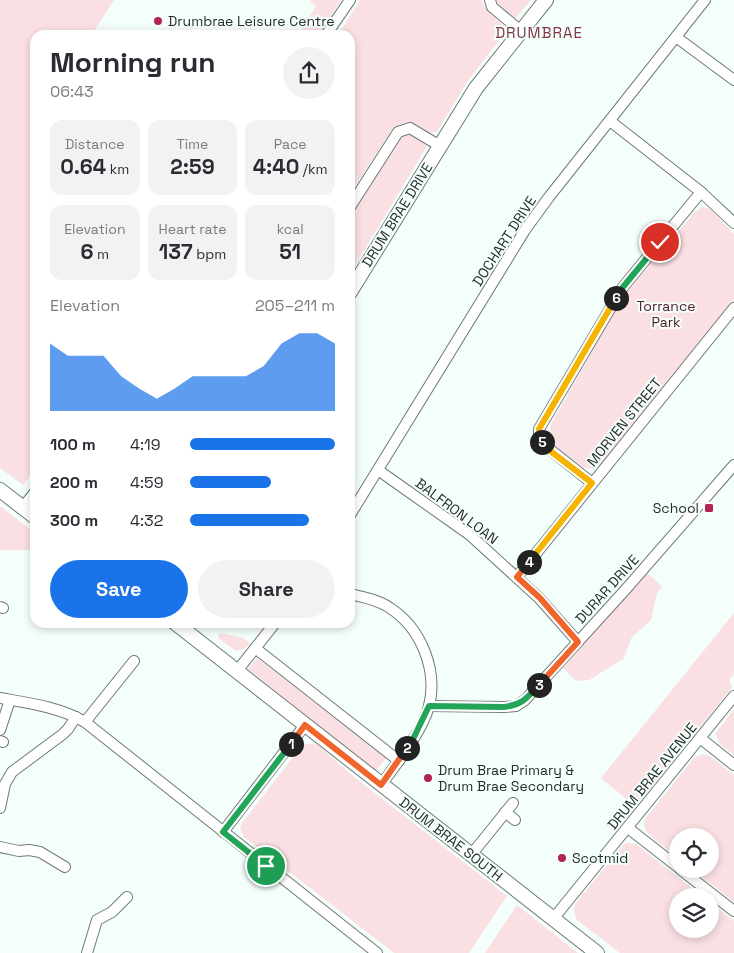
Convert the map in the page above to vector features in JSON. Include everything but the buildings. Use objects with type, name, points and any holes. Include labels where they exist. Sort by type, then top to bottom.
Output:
[{"type":"main road","name":"DRUM BRAE DRIVE","points":[[355,281],[476,88],[546,0]]},
{"type":"main road","points":[[0,490],[30,513]]},
{"type":"main road","name":"DRUM BRAE SOUTH","points":[[182,628],[597,953]]},
{"type":"street","points":[[329,30],[350,0]]},
{"type":"street","points":[[490,0],[492,7],[521,31]]},
{"type":"street","name":"DOCHART DRIVE","points":[[355,507],[525,230],[705,0]]},
{"type":"street","points":[[676,37],[734,80]]},
{"type":"street","points":[[610,121],[702,192],[734,223]]},
{"type":"street","points":[[355,199],[398,132],[410,128],[440,146]]},
{"type":"street","points":[[592,483],[543,444],[539,436],[539,429],[623,287],[702,192]]},
{"type":"street","name":"MORVEN STREET","points":[[517,577],[734,308]]},
{"type":"street","name":"DURAR DRIVE","points":[[429,706],[504,707],[516,706],[526,700],[734,465]]},
{"type":"street","name":"BALFRON LOAN","points":[[378,470],[470,535],[540,598],[578,642]]},
{"type":"street","points":[[23,508],[30,499]]},
{"type":"street","points":[[355,595],[390,607],[408,624],[421,642],[429,664],[431,684],[429,706],[414,737],[381,785]]},
{"type":"street","points":[[237,671],[271,628]]},
{"type":"street","points":[[255,648],[399,761]]},
{"type":"street","points":[[0,808],[5,784],[12,772],[80,719],[134,661]]},
{"type":"street","name":"DRUM BRAE AVENUE","points":[[553,919],[734,696]]},
{"type":"street","points":[[0,730],[5,699],[38,705],[80,719],[377,953]]},
{"type":"street","points":[[223,832],[305,725]]},
{"type":"street","points":[[700,738],[734,766]]},
{"type":"street","points":[[471,855],[513,803]]},
{"type":"street","points":[[505,812],[515,820]]},
{"type":"street","points":[[628,828],[669,860]]},
{"type":"street","points":[[0,847],[40,852],[65,867]]},
{"type":"street","points":[[692,878],[734,911]]},
{"type":"street","points":[[87,953],[98,920],[112,912],[127,897]]},
{"type":"green space","points":[[0,0],[114,0],[95,30],[30,30],[30,476],[23,485],[0,468]]},
{"type":"green space","points":[[312,0],[341,0],[322,30],[301,30],[316,6],[310,2]]},
{"type":"green space","points":[[360,0],[482,0],[486,9],[501,23],[506,31],[467,82],[437,132],[430,133],[413,123],[406,122],[393,128],[355,186],[355,30],[341,30]]},
{"type":"green space","points":[[497,0],[531,0],[515,19],[497,3]]},
{"type":"green space","points":[[410,134],[427,146],[355,266],[355,209],[397,139],[403,135]]},
{"type":"green space","name":"Torrance Park","points":[[702,207],[710,209],[734,234],[734,301],[602,464],[592,469],[584,468],[558,449],[550,436],[551,424],[624,295],[695,212]]},
{"type":"green space","points":[[0,506],[30,529],[30,550],[0,550]]},
{"type":"green space","points":[[647,573],[662,586],[657,593],[651,620],[632,637],[623,659],[589,680],[576,681],[563,668]]},
{"type":"green space","points":[[734,613],[734,674],[729,680],[732,685],[731,689],[635,806],[601,778]]},
{"type":"green space","points":[[221,633],[243,638],[250,643],[244,649],[236,651],[219,639],[218,635]]},
{"type":"green space","points":[[257,658],[386,758],[376,771],[248,669]]},
{"type":"green space","points":[[734,709],[734,755],[720,744],[715,734]]},
{"type":"green space","points":[[305,744],[319,746],[353,776],[507,896],[469,953],[394,953],[244,837],[240,829],[242,823]]},
{"type":"green space","points":[[702,754],[710,756],[734,775],[734,902],[719,890],[719,888],[716,888],[703,878],[719,878],[719,828],[669,828],[669,851],[646,832],[644,825],[645,819],[694,758]]},
{"type":"green space","points":[[624,844],[636,844],[669,870],[669,878],[679,878],[692,888],[669,888],[669,938],[719,938],[719,909],[734,921],[734,953],[620,953],[577,920],[574,912],[575,904]]},
{"type":"green space","points":[[517,905],[578,953],[485,953]]},
{"type":"place","name":"Drumbrae Leisure Centre","points":[[158,21]]},
{"type":"place","name":"School","points":[[709,508]]},
{"type":"place","name":"Drum Brae Primary & Drum Brae Secondary","points":[[428,778]]},
{"type":"place","name":"Scotmid","points":[[562,858]]},
{"type":"district","name":"DRUMBRAE","points":[[539,32]]},
{"type":"route","points":[[266,866],[223,832],[305,725],[381,785],[414,737],[429,706],[516,706],[526,700],[578,642],[540,598],[517,577],[592,483],[543,444],[539,436],[539,429],[623,287],[660,242]]}]
